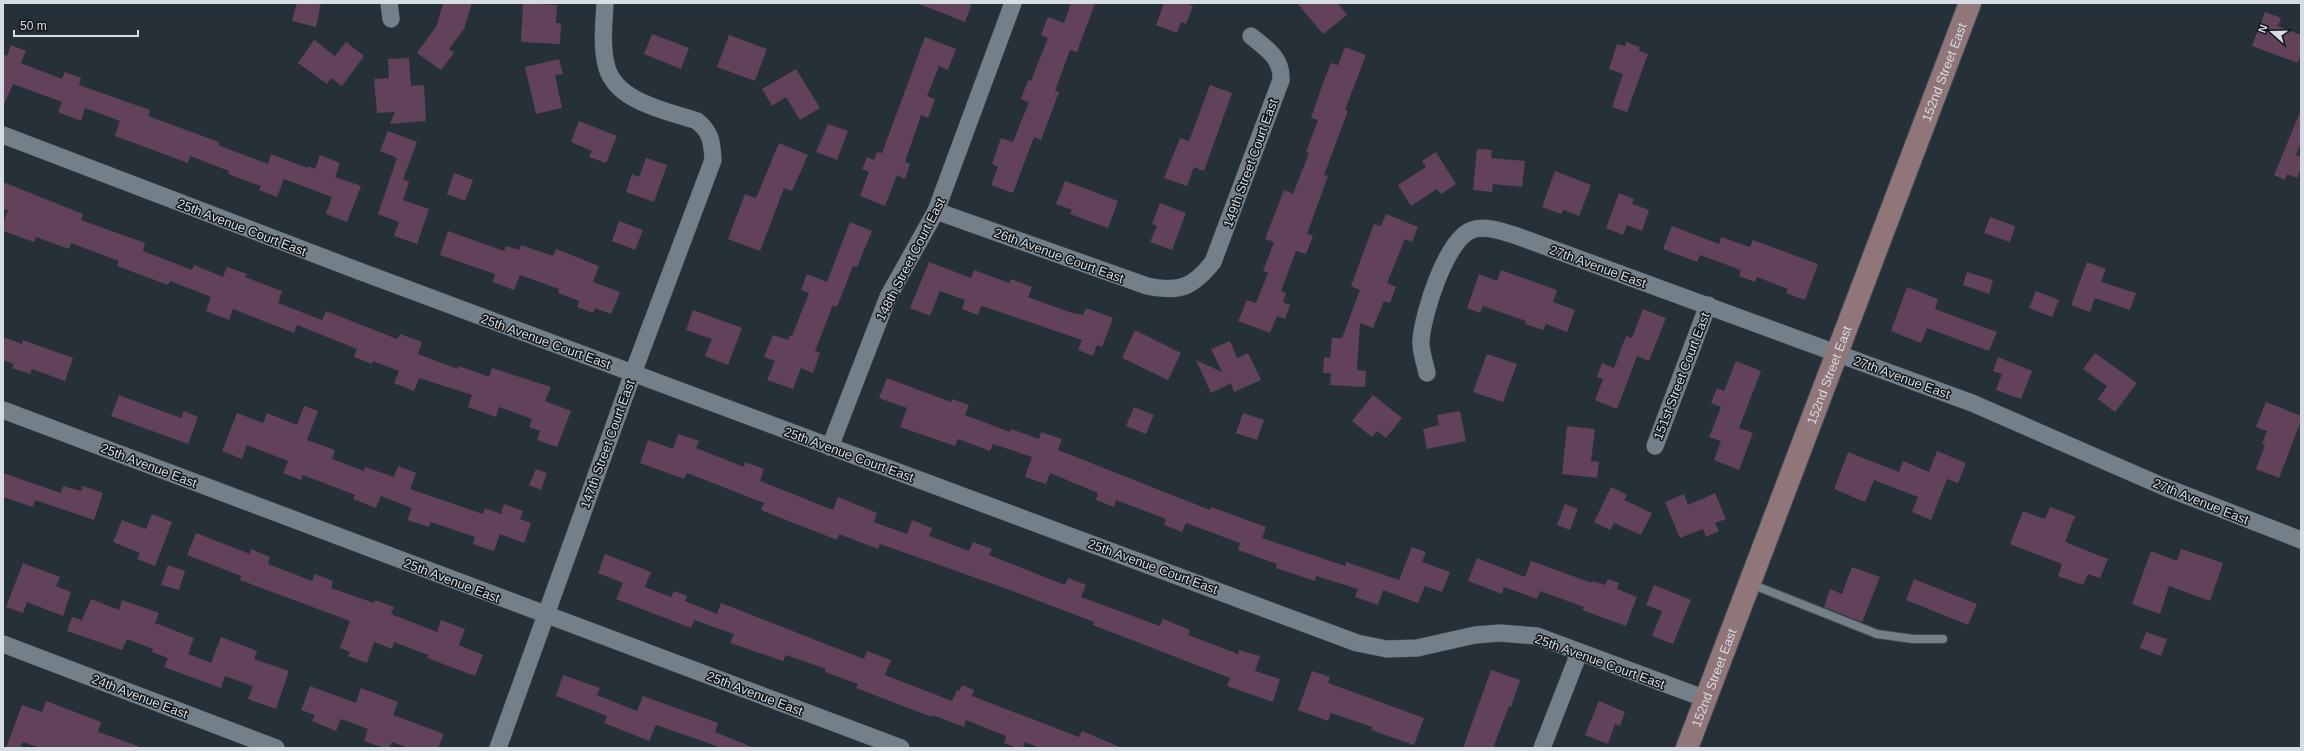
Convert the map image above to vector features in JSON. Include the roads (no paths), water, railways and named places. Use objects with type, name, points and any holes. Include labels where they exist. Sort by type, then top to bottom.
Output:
[{"type":"main road","name":"152nd Street East","points":[[1687,748],[1970,3]]},
{"type":"street","name":"147th Street Court East","points":[[498,748],[633,373],[713,160],[712,140],[705,127],[697,121],[661,109],[629,94],[612,79],[607,68],[604,49],[605,3]]},
{"type":"street","name":"148th Street Court East","points":[[830,447],[888,297],[936,211],[1013,3]]},
{"type":"street","name":"149th Street Court East","points":[[1184,286],[1195,283],[1213,262],[1281,80],[1281,70],[1276,58],[1251,36]]},
{"type":"street","name":"25th Avenue Court East","points":[[3,135],[352,269],[1357,643],[1387,649],[1417,648],[1475,635],[1500,633],[1537,636],[1579,653],[1706,699]]},
{"type":"street","name":"26th Avenue Court East","points":[[936,211],[1147,286],[1172,289],[1184,286]]},
{"type":"street","name":"27th Avenue East","points":[[1426,373],[1421,342],[1424,320],[1451,250],[1458,240],[1473,229],[1486,228],[1517,236],[1972,403],[2162,486],[2301,540]]},
{"type":"street","name":"151st Street Court East","points":[[1655,446],[1708,305]]},
{"type":"street","name":"25th Avenue East","points":[[3,410],[901,748]]},
{"type":"street","name":"24th Avenue East","points":[[3,645],[276,748]]},
{"type":"street","points":[[1542,748],[1579,653]]},
{"type":"lane","points":[[1750,583],[1877,634],[1913,639],[1943,639]]}]
